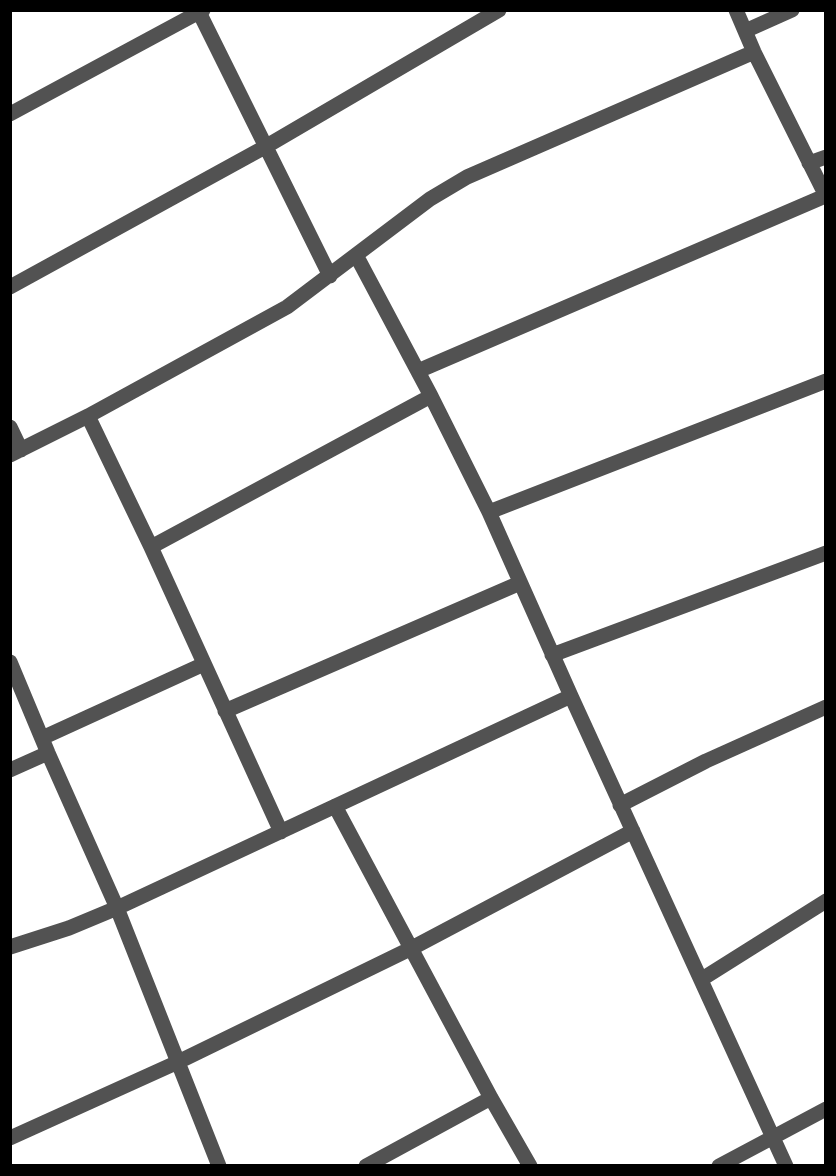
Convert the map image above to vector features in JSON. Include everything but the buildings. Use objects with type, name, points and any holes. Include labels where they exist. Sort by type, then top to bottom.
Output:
[{"type":"street","points":[[10,287],[265,147],[499,10]]},
{"type":"street","points":[[418,371],[825,196],[754,52],[736,10]]},
{"type":"street","points":[[745,31],[792,10]]},
{"type":"street","points":[[10,114],[200,11],[330,276]]},
{"type":"street","points":[[10,427],[16,452],[88,416],[287,307],[430,199],[467,177],[754,52]]},
{"type":"street","points":[[809,163],[825,157]]},
{"type":"street","points":[[356,255],[431,396],[489,512],[620,805],[702,979],[786,1166]]},
{"type":"street","points":[[489,512],[825,381]]},
{"type":"street","points":[[152,547],[431,396]]},
{"type":"street","points":[[88,416],[126,498],[152,547],[281,832]]},
{"type":"street","points":[[552,655],[825,553]]},
{"type":"street","points":[[225,711],[520,583]]},
{"type":"street","points":[[10,662],[117,908],[219,1166]]},
{"type":"street","points":[[42,738],[204,664]]},
{"type":"street","points":[[10,948],[69,928],[117,908],[571,696]]},
{"type":"street","points":[[620,805],[706,761],[825,707]]},
{"type":"street","points":[[10,770],[48,753]]},
{"type":"street","points":[[336,806],[491,1098],[530,1166]]},
{"type":"street","points":[[10,1138],[178,1062],[412,948],[633,831]]},
{"type":"street","points":[[702,979],[825,901]]},
{"type":"street","points":[[366,1166],[491,1098]]},
{"type":"street","points":[[719,1166],[825,1109]]}]
